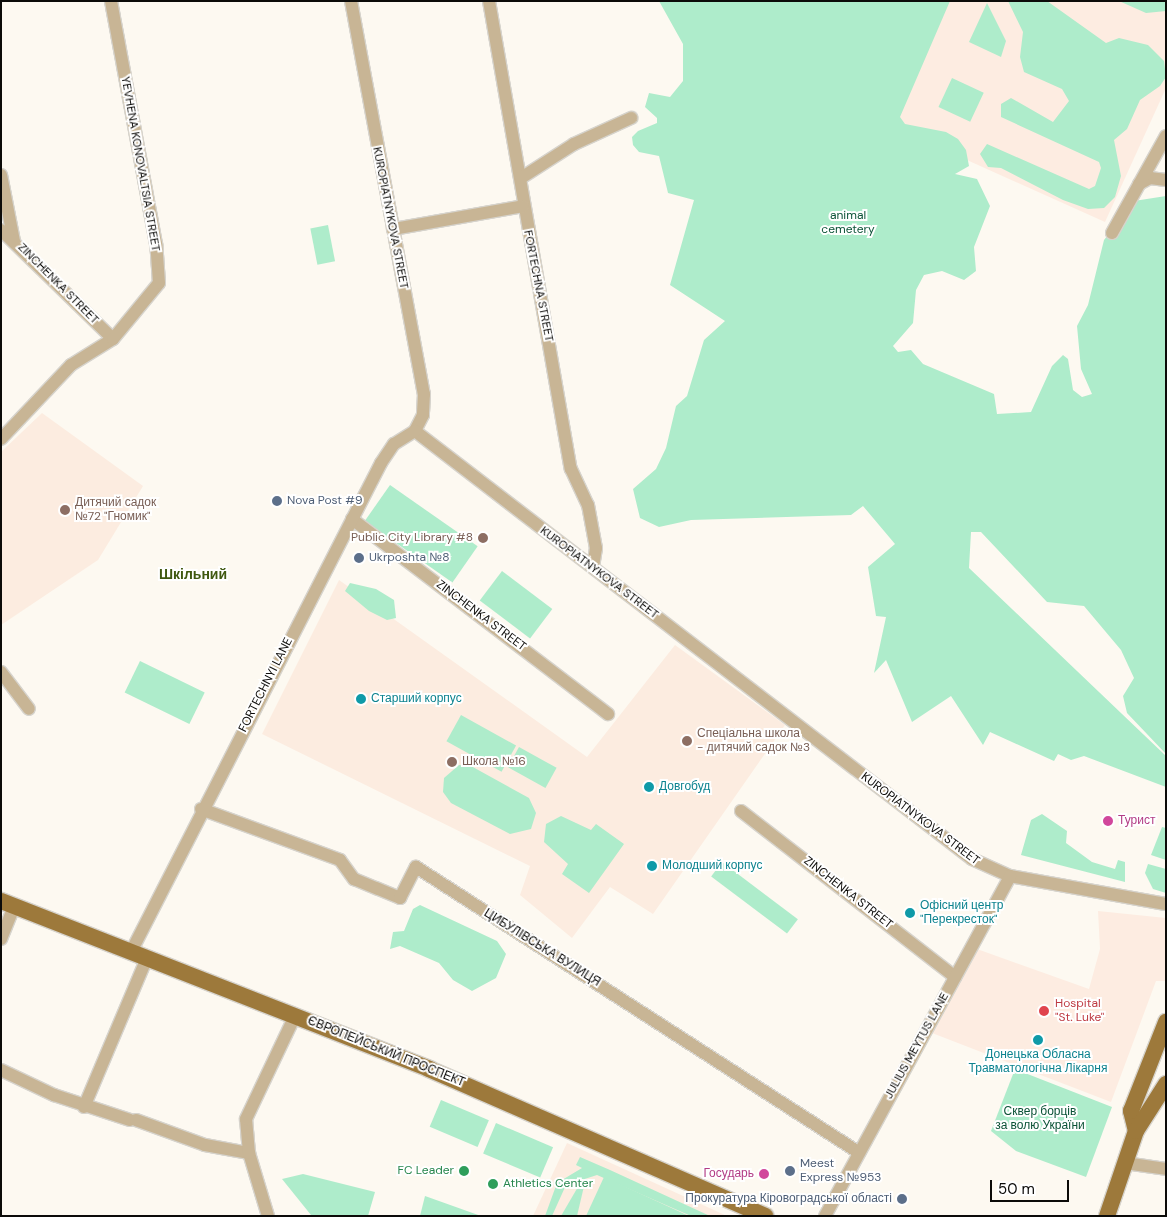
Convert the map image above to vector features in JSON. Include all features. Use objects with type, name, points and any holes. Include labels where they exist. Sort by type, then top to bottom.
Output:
[{"type":"main road","name":"ЄВРОПЕЙСЬКИЙ ПРОСПЕКТ","points":[[8,903],[584,1133],[765,1216]]},
{"type":"main road","points":[[1136,1131],[1131,1111],[1166,1022]]},
{"type":"main road","points":[[1107,1216],[1136,1131],[1166,1084]]},
{"type":"street","name":"YEVHENA KONOVALTSIA STREET","points":[[1,439],[71,366],[114,339],[159,283],[156,244],[111,1]]},
{"type":"street","name":"KUROPIATNYKOVA STREET","points":[[351,1],[424,394],[423,415],[415,431],[972,860],[1010,876],[1166,904]]},
{"type":"street","name":"FORTECHNA STREET","points":[[489,1],[521,178],[522,206],[571,469],[588,505],[596,548],[593,568]]},
{"type":"street","points":[[521,178],[574,144],[630,118]]},
{"type":"street","points":[[1112,233],[1166,136]]},
{"type":"street","points":[[1,176],[14,241]]},
{"type":"street","points":[[1138,184],[1150,178],[1166,180]]},
{"type":"street","points":[[392,229],[522,206]]},
{"type":"street","name":"ZINCHENKA STREET","points":[[1,230],[114,339]]},
{"type":"street","name":"FORTECHNYI LANE","points":[[132,952],[201,809],[352,519],[394,444],[415,431]]},
{"type":"street","name":"ZINCHENKA STREET","points":[[352,519],[608,714]]},
{"type":"street","points":[[1,672],[29,709]]},
{"type":"street","name":"ЦИБУЛІВСЬКА ВУЛИЦЯ","points":[[201,809],[340,860],[354,879],[400,898],[416,867],[858,1152]]},
{"type":"street","name":"ZINCHENKA STREET","points":[[741,811],[955,977]]},
{"type":"street","name":"JULIUS MEYTUS LANE","points":[[825,1216],[858,1152],[1010,876]]},
{"type":"street","points":[[1,939],[8,903]]},
{"type":"street","points":[[84,1107],[147,958]]},
{"type":"street","points":[[268,1216],[249,1153],[246,1119],[295,1016]]},
{"type":"street","points":[[1,1070],[84,1107],[133,1120],[205,1145],[249,1153]]},
{"type":"street","points":[[1125,1163],[1166,1169]]},
{"type":"shaded area","points":[[945,1],[1166,1],[1166,88],[1105,222],[887,124]]},
{"type":"shaded area","name":"Дитячий садок №72 \"Гномик\"","points":[[42,413],[143,486],[98,560],[1,625],[1,452]]},
{"type":"shaded area","name":"Школа №16","points":[[339,580],[587,757],[675,645],[785,725],[653,914],[610,887],[572,938],[520,895],[530,866],[262,734]]},
{"type":"shaded area","name":"Hospital \"St. Luke\"","points":[[1098,911],[1166,918],[1166,981],[1156,981],[1111,1102],[932,1033],[977,949],[1089,989],[1100,949]]},
{"type":"shaded area","points":[[567,1143],[727,1216],[533,1216]]},
{"type":"green space","name":"animal cemetery","points":[[659,1],[950,1],[900,117],[905,124],[946,132],[958,139],[966,150],[969,166],[955,174],[977,179],[990,206],[974,247],[976,271],[964,280],[942,271],[924,275],[916,290],[913,323],[893,346],[898,352],[911,350],[923,364],[994,394],[997,414],[1031,412],[1052,366],[1063,355],[1068,359],[1073,390],[1082,397],[1092,394],[1081,369],[1077,326],[1088,305],[1104,240],[1134,201],[1166,196],[1166,754],[1127,713],[1123,696],[1134,678],[1121,650],[1084,606],[1047,602],[981,532],[971,532],[969,568],[1166,756],[1166,787],[1084,756],[1071,760],[1058,754],[1054,761],[990,732],[983,745],[951,696],[912,722],[886,660],[874,673],[886,617],[876,616],[868,567],[895,544],[863,506],[851,515],[691,520],[659,527],[640,518],[633,489],[656,469],[666,448],[676,406],[687,396],[704,340],[725,321],[670,285],[694,200],[668,193],[659,156],[639,152],[633,145],[632,137],[638,131],[657,123],[657,118],[645,107],[649,93],[670,97],[683,81],[683,44]]},
{"type":"green space","points":[[1008,1],[1047,1],[1106,43],[1119,38],[1148,45],[1164,61],[1166,77],[1160,86],[1140,100],[1127,129],[1114,140],[1121,176],[1115,197],[1104,208],[1088,209],[1063,200],[1001,168],[988,167],[980,154],[987,144],[1089,189],[1095,186],[1101,168],[1099,162],[1001,117],[1001,104],[1011,98],[1053,122],[1069,101],[1062,89],[1024,72],[1020,57],[1023,32]]},
{"type":"green space","points":[[1119,1],[1166,1],[1166,11],[1146,13]]},
{"type":"green space","points":[[987,3],[1006,41],[1001,57],[969,42]]},
{"type":"green space","points":[[952,78],[984,93],[970,122],[938,107]]},
{"type":"green space","points":[[328,225],[335,261],[317,265],[310,228]]},
{"type":"green space","points":[[390,485],[478,546],[452,582],[365,521]]},
{"type":"green space","points":[[502,571],[552,609],[530,638],[480,601]]},
{"type":"green space","points":[[350,583],[376,589],[394,600],[396,618],[387,620],[369,611],[345,591]]},
{"type":"green space","points":[[140,661],[205,693],[189,724],[125,692]]},
{"type":"green space","points":[[461,715],[516,746],[502,772],[446,741]]},
{"type":"green space","points":[[519,747],[557,768],[545,788],[508,767]]},
{"type":"green space","points":[[459,765],[471,766],[529,798],[536,813],[531,829],[510,834],[451,803],[443,792],[444,778]]},
{"type":"green space","points":[[1042,814],[1067,831],[1066,843],[1092,862],[1115,869],[1118,860],[1125,862],[1125,882],[1021,855],[1031,820]]},
{"type":"green space","points":[[561,816],[591,830],[596,824],[624,844],[589,893],[562,874],[568,864],[544,842],[546,824]]},
{"type":"green space","points":[[1162,827],[1166,828],[1166,860],[1151,855]]},
{"type":"green space","points":[[722,862],[798,919],[787,934],[711,876]]},
{"type":"green space","points":[[1148,864],[1166,869],[1166,893],[1153,889],[1145,873]]},
{"type":"green space","points":[[420,905],[497,941],[506,954],[496,978],[472,991],[453,980],[439,963],[400,946],[390,949],[393,932],[404,931],[413,909]]},
{"type":"green space","name":"Сквер борців за волю України","points":[[1015,1069],[1112,1107],[1086,1177],[1016,1151],[991,1131]]},
{"type":"green space","points":[[441,1100],[489,1120],[478,1147],[430,1127]]},
{"type":"green space","points":[[496,1123],[553,1147],[540,1178],[483,1153]]},
{"type":"green space","points":[[580,1157],[710,1216],[691,1216],[597,1175],[566,1185],[552,1216],[545,1216],[557,1183],[582,1168],[576,1165]]},
{"type":"green space","points":[[303,1174],[375,1192],[368,1216],[311,1215],[282,1179]]},
{"type":"green space","points":[[604,1177],[689,1216],[586,1216]]},
{"type":"green space","points":[[582,1180],[585,1182],[577,1216],[561,1216]]},
{"type":"green space","points":[[425,1196],[481,1216],[420,1216]]},
{"type":"place","name":"Nova Post #9","points":[[277,501]]},
{"type":"place","name":"Дитячий садок №72 \"Гномик\"","points":[[65,510]]},
{"type":"place","name":"Public City Library #8","points":[[483,538]]},
{"type":"place","name":"Ukrposhta №8","points":[[359,558]]},
{"type":"place","name":"Старший корпус","points":[[361,699]]},
{"type":"place","name":"Спеціальна школа - дитячий садок №3","points":[[687,741]]},
{"type":"place","name":"Школа №16","points":[[452,762]]},
{"type":"place","name":"Довгобуд","points":[[649,787]]},
{"type":"place","name":"Турист","points":[[1108,821]]},
{"type":"place","name":"Молодший корпус","points":[[652,866]]},
{"type":"place","name":"Офісний центр \"Перекресток\"","points":[[910,913]]},
{"type":"place","name":"Hospital \"St. Luke\"","points":[[1044,1011]]},
{"type":"place","name":"Донецька Обласна Травматологічна Лікарня","points":[[1038,1040]]},
{"type":"place","name":"FC Leader","points":[[464,1171]]},
{"type":"place","name":"Meest Express №953","points":[[790,1171]]},
{"type":"place","name":"Государь","points":[[764,1174]]},
{"type":"place","name":"Athletics Center","points":[[493,1184]]},
{"type":"place","name":"Прокуратура Кіровоградської області","points":[[902,1199]]},
{"type":"district","name":"Шкільний","points":[[193,574]]}]
